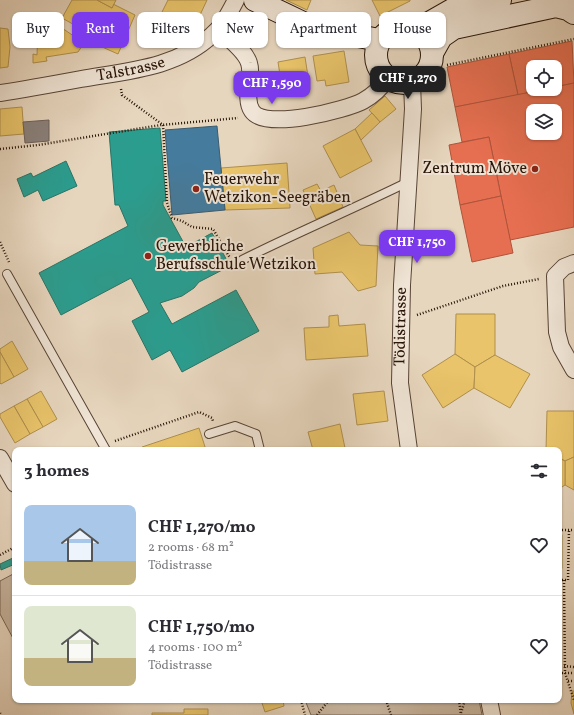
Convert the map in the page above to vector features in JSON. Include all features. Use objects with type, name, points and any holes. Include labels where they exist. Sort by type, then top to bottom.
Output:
[{"type":"main road","points":[[255,0],[306,24],[327,30],[379,40]]},
{"type":"main road","points":[[446,13],[452,10],[500,0]]},
{"type":"main road","points":[[379,42],[376,48],[376,61],[381,73],[388,78],[400,82],[412,82],[425,74],[429,67],[432,53],[441,37],[454,28],[556,6],[568,9],[574,13]]},
{"type":"main road","points":[[431,48],[432,53]]},
{"type":"street","name":"Talstrasse","points":[[229,12],[236,0]]},
{"type":"street","name":"Talstrasse","points":[[0,93],[164,63],[189,52],[212,35]]},
{"type":"street","points":[[238,48],[246,56],[249,62],[251,72],[250,105],[252,110],[259,116],[273,119],[300,118],[345,108],[364,100],[380,89],[388,78]]},
{"type":"street","name":"Tödistrasse","points":[[408,447],[400,383],[402,285],[413,109],[412,82]]},
{"type":"street","points":[[574,263],[564,267],[555,276],[557,332],[561,347],[574,370]]},
{"type":"street","points":[[0,458],[12,479]]},
{"type":"street","points":[[490,703],[492,715]]},
{"type":"lane","points":[[242,260],[292,235],[363,204],[408,182]]},
{"type":"lane","points":[[7,274],[103,447]]},
{"type":"lane","points":[[213,433],[235,426],[256,434],[259,447]]},
{"type":"path","points":[[454,63],[574,39]]},
{"type":"path","points":[[119,83],[122,94],[163,125],[167,203],[172,218],[182,220],[192,227],[213,229],[229,258],[242,260]]},
{"type":"path","points":[[0,149],[38,145],[163,125],[259,116]]},
{"type":"path","points":[[0,242],[13,270],[7,274]]},
{"type":"path","points":[[413,317],[503,286],[555,276]]},
{"type":"path","points":[[107,447],[199,412],[212,418],[213,433]]},
{"type":"path","points":[[562,530],[574,530]]},
{"type":"path","points":[[569,530],[568,580],[564,580],[564,666],[574,700]]},
{"type":"path","points":[[0,555],[12,549]]},
{"type":"path","points":[[564,666],[574,667]]},
{"type":"path","points":[[565,673],[574,673]]},
{"type":"path","points":[[568,681],[574,681]]},
{"type":"path","points":[[301,703],[305,715]]},
{"type":"path","points":[[317,715],[327,703]]},
{"type":"path","points":[[387,703],[391,715]]},
{"type":"path","points":[[459,703],[460,714]]},
{"type":"path","points":[[460,714],[464,703]]},
{"type":"shaded area","points":[[12,575],[12,636],[0,614],[0,581]]},
{"type":"shaded area","points":[[306,703],[480,703],[482,715],[311,715]]},
{"type":"building: Homes","points":[[72,0],[97,0],[112,8],[113,4],[129,12],[72,12],[72,24],[64,19],[64,14]]},
{"type":"building: Homes","points":[[97,0],[116,0],[112,8]]},
{"type":"building: Homes","points":[[168,0],[207,0],[201,12],[162,12]]},
{"type":"building: Homes","points":[[286,0],[311,0],[307,10]]},
{"type":"building: Homes","points":[[372,0],[410,0],[388,12],[379,12],[379,14]]},
{"type":"building: Homes","points":[[129,12],[135,15],[129,29]]},
{"type":"building: Homes","points":[[0,28],[8,29],[10,47],[8,67],[0,68]]},
{"type":"building: Homes","points":[[64,29],[72,35],[72,48],[81,48],[78,52],[46,57],[47,61],[33,63],[33,54],[37,55],[37,48],[64,48]]},
{"type":"building: Homes","points":[[104,48],[121,48],[118,54]]},
{"type":"building: Homes","points":[[344,51],[349,82],[326,86],[325,80],[317,81],[313,56]]},
{"type":"building: Homes","points":[[305,57],[309,83],[282,88],[278,62]]},
{"type":"building: Homes","points":[[385,96],[396,109],[380,122],[369,110]]},
{"type":"building: Homes","points":[[22,107],[24,134],[0,136],[0,109]]},
{"type":"building: Homes","points":[[372,113],[380,122],[361,140],[355,129]]},
{"type":"building: Homes","points":[[355,129],[372,161],[340,178],[323,146]]},
{"type":"building: Homes","points":[[287,163],[290,208],[225,210],[221,168]]},
{"type":"building: Homes","points":[[317,184],[321,191],[334,185],[343,207],[316,219],[303,190]]},
{"type":"building: Homes","points":[[349,232],[360,245],[378,246],[376,286],[358,291],[342,272],[315,274],[313,248]]},
{"type":"building: Homes","points":[[456,314],[495,314],[495,355],[475,367],[455,354]]},
{"type":"building: Homes","points":[[338,315],[339,326],[365,324],[368,356],[306,360],[304,328],[329,327],[329,316]]},
{"type":"building: Homes","points":[[12,341],[28,369],[14,377],[0,352],[0,349]]},
{"type":"building: Homes","points":[[0,352],[14,377],[1,384],[0,383]]},
{"type":"building: Homes","points":[[455,354],[475,367],[474,388],[443,408],[422,375]]},
{"type":"building: Homes","points":[[495,355],[530,374],[510,408],[474,388],[475,367]]},
{"type":"building: Homes","points":[[41,391],[57,419],[43,427],[27,399]]},
{"type":"building: Homes","points":[[384,391],[388,421],[357,425],[353,394]]},
{"type":"building: Homes","points":[[27,399],[43,427],[30,434],[14,406]]},
{"type":"building: Homes","points":[[14,406],[30,434],[15,443],[0,417],[0,414]]},
{"type":"building: Homes","points":[[547,411],[574,411],[574,457],[565,461],[562,460],[562,447],[546,447]]},
{"type":"building: Homes","points":[[340,424],[345,447],[312,447],[308,432]]},
{"type":"building: Homes","points":[[199,428],[205,447],[142,447]]},
{"type":"building: Homes","points":[[574,457],[574,490],[565,485],[565,461]]},
{"type":"building: Homes","points":[[562,460],[565,461],[565,485],[562,487]]},
{"type":"building: Homes","points":[[572,691],[574,691],[574,714],[571,703]]},
{"type":"building: Homes","points":[[262,703],[284,703],[284,706],[265,712]]},
{"type":"building: Homes","points":[[184,709],[208,709],[208,715],[152,715],[152,713],[184,713]]},
{"type":"building: Shops","points":[[572,41],[574,83],[562,86],[562,60],[526,60],[526,93],[518,95],[509,54]]},
{"type":"building: Shops","points":[[509,54],[518,95],[455,107],[447,67]]},
{"type":"building: Shops","name":"Zentrum Möve","points":[[574,83],[574,227],[510,240],[489,137],[462,142],[455,107],[526,93],[526,96],[562,96],[562,86]]},
{"type":"building: Shops","points":[[489,137],[501,196],[460,205],[449,145]]},
{"type":"building: Shops","points":[[501,196],[513,253],[472,262],[460,205]]},
{"type":"building: Schools","name":"Gewerbliche Berufsschule Wetzikon","points":[[160,128],[166,201],[163,201],[163,205],[186,247],[212,233],[230,266],[199,282],[194,288],[182,296],[160,303],[172,324],[236,290],[259,331],[182,372],[170,350],[152,360],[132,321],[149,312],[131,278],[61,315],[39,273],[128,226],[119,205],[115,205],[109,132]]},
{"type":"building: Schools","points":[[66,161],[77,186],[43,201],[38,190],[24,197],[17,179],[31,173],[33,177]]},
{"type":"building: Schools","points":[[12,558],[12,565],[1,570],[0,564]]},
{"type":"building: Public","name":"Feuerwehr Wetzikon-Seegräben","points":[[217,126],[225,210],[172,215],[165,130]]},
{"type":"building: Industry","points":[[49,120],[49,141],[25,143],[23,122]]},
{"type":"place","name":"Zentrum Möve","points":[[535,169]]},
{"type":"place","name":"Feuerwehr Wetzikon-Seegräben","points":[[196,189]]},
{"type":"place","name":"Gewerbliche Berufsschule Wetzikon","points":[[148,256]]}]
